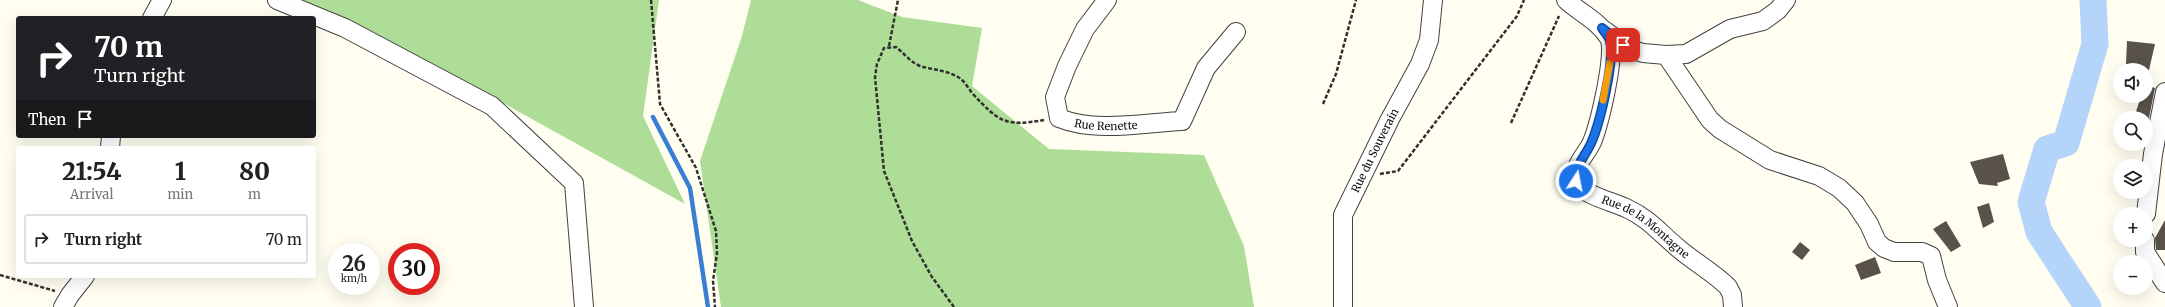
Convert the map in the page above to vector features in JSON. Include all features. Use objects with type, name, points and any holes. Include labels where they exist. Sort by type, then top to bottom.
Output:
[{"type":"street","points":[[153,16],[162,0]]},
{"type":"street","points":[[277,0],[316,16]]},
{"type":"street","name":"Rue Renette","points":[[1107,0],[1085,29],[1067,66],[1056,97],[1059,118],[1072,124],[1100,126],[1182,121],[1206,68],[1236,32]]},
{"type":"street","name":"Rue du Souverain","points":[[1343,307],[1343,215],[1420,64],[1429,40],[1433,0]]},
{"type":"street","points":[[1602,28],[1630,49],[1643,53],[1666,55],[1686,54],[1730,29],[1763,21],[1778,10],[1786,0]]},
{"type":"street","name":"Rue de la Montagne","points":[[1562,6],[1602,28],[1610,40],[1612,55],[1598,122],[1592,142],[1578,165],[1576,181],[1579,187],[1628,209],[1655,226],[1676,247],[1728,287],[1732,295],[1733,307]]},
{"type":"street","points":[[316,16],[345,28],[492,106],[574,183],[584,307]]},
{"type":"street","points":[[1666,55],[1710,120],[1720,129],[1770,160],[1819,176],[1839,188],[1855,203],[1869,224],[1877,242],[1884,248],[1894,252],[1922,252],[1932,256],[1937,280],[1948,307]]},
{"type":"street","points":[[2147,207],[2153,154],[2165,92]]},
{"type":"street","points":[[2145,247],[2145,252],[2165,283]]},
{"type":"street","points":[[66,301],[83,278]]},
{"type":"path","points":[[651,0],[660,104],[696,168],[716,231],[717,253],[713,281],[715,307]]},
{"type":"path","points":[[889,46],[898,0]]},
{"type":"path","points":[[1323,104],[1336,74],[1356,0]]},
{"type":"path","points":[[1364,172],[1381,174],[1398,171],[1517,16],[1524,0]]},
{"type":"path","points":[[1511,123],[1559,17],[1562,6]]},
{"type":"path","points":[[954,307],[932,278],[912,241],[884,171],[875,77],[880,54],[884,48],[889,46],[896,47],[913,63],[947,71],[960,78],[992,112],[1008,122],[1020,124],[1059,118]]},
{"type":"path","points":[[0,275],[66,301]]},
{"type":"green space","points":[[280,0],[659,0],[643,116],[685,204],[458,78]]},
{"type":"green space","points":[[751,0],[858,0],[902,17],[982,28],[972,86],[1049,149],[1204,155],[1244,246],[1254,307],[721,307],[700,161],[742,36]]},
{"type":"building","points":[[2127,41],[2155,44],[2151,63],[2126,63]]},
{"type":"building","points":[[2153,87],[2155,88],[2153,98]]},
{"type":"building","points":[[2139,103],[2152,103],[2150,111],[2136,111]]},
{"type":"building","points":[[2003,154],[2010,179],[1997,183],[1998,186],[1979,184],[1970,162]]},
{"type":"building","points":[[1989,203],[1994,222],[1983,228],[1977,207]]},
{"type":"building","points":[[2165,220],[2165,250],[2156,250],[2155,238]]},
{"type":"building","points":[[1946,221],[1961,246],[1951,252],[1933,229]]},
{"type":"building","points":[[1800,242],[1810,250],[1802,260],[1792,252]]},
{"type":"building","points":[[1875,257],[1881,273],[1861,280],[1855,265]]},
{"type":"waterway","points":[[2088,307],[2039,232],[2031,202],[2047,149],[2066,143],[2095,44],[2093,0]]},
{"type":"waterway","points":[[653,117],[690,188],[708,307]]},
{"type":"slow traffic","points":[[1603,100],[1610,62]]},
{"type":"route","points":[[1576,181],[1578,165],[1592,142],[1598,122],[1612,55],[1610,40],[1602,28],[1623,45]]}]
